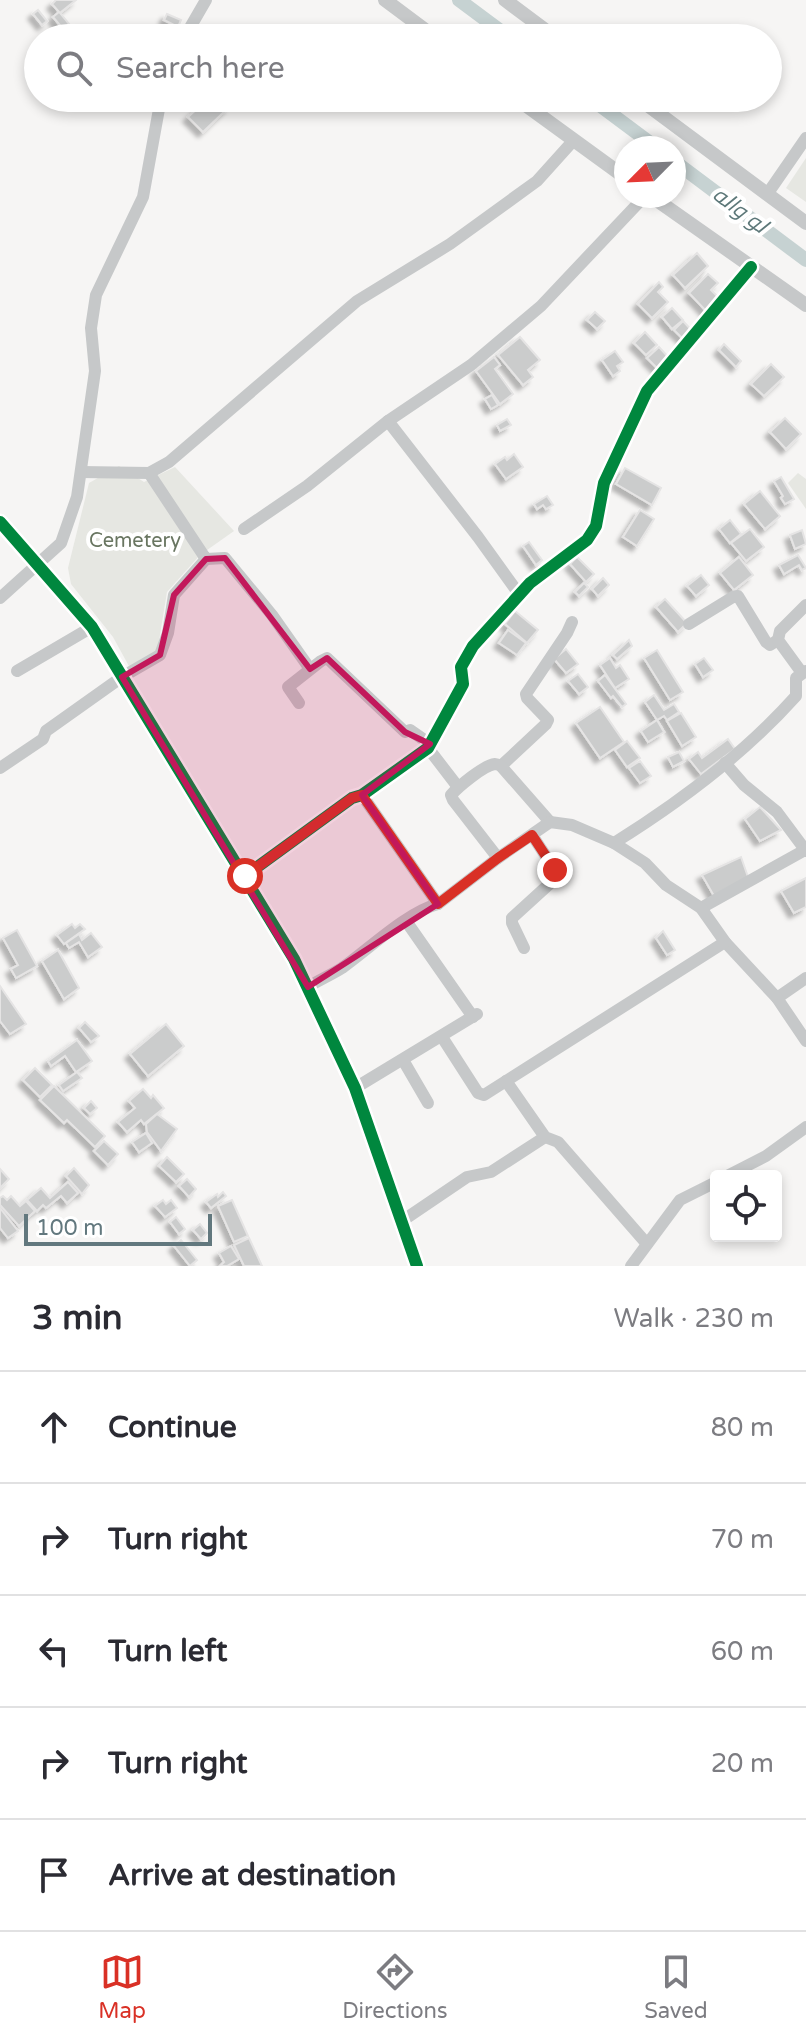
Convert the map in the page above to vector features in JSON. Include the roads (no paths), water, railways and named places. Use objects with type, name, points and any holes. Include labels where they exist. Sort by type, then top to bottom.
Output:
[{"type":"street","points":[[192,24],[206,0]]},
{"type":"street","points":[[385,0],[417,24]]},
{"type":"street","points":[[505,0],[537,24]]},
{"type":"street","points":[[0,598],[61,543],[77,497],[95,371],[91,328],[96,295],[143,197],[160,112]]},
{"type":"street","points":[[535,112],[614,170]]},
{"type":"street","points":[[657,112],[806,223]]},
{"type":"street","points":[[768,193],[806,138]]},
{"type":"street","points":[[81,472],[149,473],[169,462],[357,301],[450,244],[537,181],[573,141]]},
{"type":"street","points":[[244,529],[307,486],[388,421],[471,365],[541,306],[636,208]]},
{"type":"street","points":[[665,208],[806,305]]},
{"type":"street","points":[[245,876],[429,746],[463,684],[461,667],[473,646],[519,594],[587,540],[596,526],[604,483],[647,391],[751,267]]},
{"type":"street","points":[[388,421],[519,594]]},
{"type":"street","points":[[149,473],[206,559]]},
{"type":"street","points":[[0,522],[92,627],[294,959],[355,1088],[417,1266]]},
{"type":"street","points":[[0,768],[43,739],[46,731],[122,677],[160,655],[168,633],[174,595],[206,559],[225,558],[272,615],[310,669]]},
{"type":"street","points":[[689,624],[738,596],[770,645],[778,640],[780,631],[806,605]]},
{"type":"street","points":[[501,766],[548,720],[526,694],[572,622]]},
{"type":"street","points":[[17,671],[92,627]]},
{"type":"street","points":[[614,843],[649,821],[725,763],[796,696],[796,678],[804,672],[778,640]]},
{"type":"street","points":[[299,703],[288,687],[327,658],[405,732],[410,730],[429,746],[458,787]]},
{"type":"street","points":[[701,908],[806,851],[777,812],[744,785],[725,763]]},
{"type":"street","points":[[498,858],[451,795],[458,787],[496,764],[550,822],[572,825],[614,843],[645,863],[666,885],[701,908],[725,942],[777,998],[806,1041]]},
{"type":"street","points":[[362,795],[438,904]]},
{"type":"street","points":[[308,987],[339,970],[406,921],[438,904],[550,822]]},
{"type":"street","points":[[524,948],[512,918],[557,877],[532,835]]},
{"type":"street","points":[[355,1088],[475,1015],[406,921]]},
{"type":"street","points":[[442,1037],[478,1093],[484,1095],[725,942]]},
{"type":"street","points":[[777,998],[806,978]]},
{"type":"street","points":[[403,1060],[428,1103]]},
{"type":"street","points":[[506,1081],[545,1137],[558,1142],[647,1244]]},
{"type":"street","points":[[739,1170],[766,1156],[806,1127]]},
{"type":"street","points":[[402,1221],[467,1177],[491,1172],[545,1137]]},
{"type":"street","points":[[631,1266],[680,1200],[710,1185]]},
{"type":"waterway","name":"لو واله","points":[[459,0],[491,24]]},
{"type":"waterway","name":"لو واله","points":[[609,112],[641,136]]},
{"type":"waterway","name":"لو واله","points":[[686,170],[806,260]]},
{"type":"park label","name":"Cemetery","points":[[135,541]]}]
